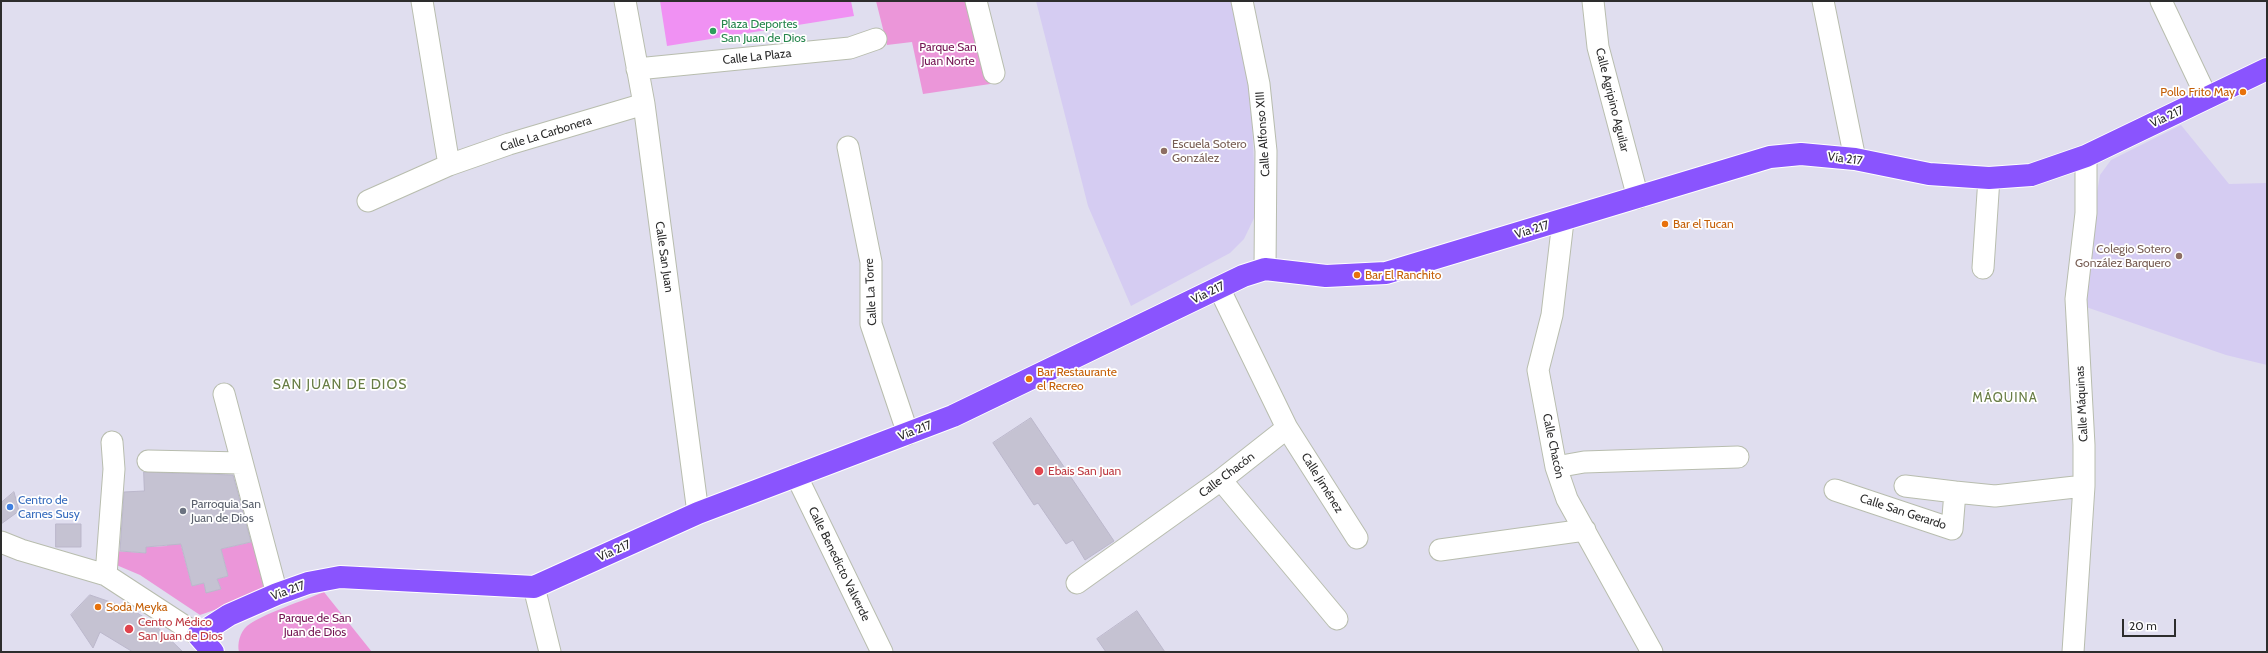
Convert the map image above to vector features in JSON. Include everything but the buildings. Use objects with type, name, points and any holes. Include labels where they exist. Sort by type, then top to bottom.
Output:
[{"type":"main road","name":"Vía 217","points":[[198,635],[229,615],[277,594],[308,583],[340,577],[534,587],[698,513],[953,416],[1243,276],[1266,269],[1326,276],[1386,273],[1770,157],[1801,154],[1855,160],[1929,174],[1989,178],[2031,176],[2086,156],[2267,69]]},
{"type":"main road","points":[[198,635],[213,652]]},
{"type":"street","points":[[422,1],[449,165]]},
{"type":"street","name":"Calle San Juan","points":[[625,1],[644,104],[698,513]]},
{"type":"street","points":[[976,1],[994,73]]},
{"type":"street","name":"Calle Alfonso XIII","points":[[1242,1],[1259,84],[1266,151],[1266,269]]},
{"type":"street","name":"Calle Agripino Aguilar","points":[[1592,1],[1598,46],[1638,198]]},
{"type":"street","points":[[1823,1],[1855,160]]},
{"type":"street","points":[[2161,1],[2207,98]]},
{"type":"street","name":"Calle La Plaza","points":[[637,69],[850,48],[876,38]]},
{"type":"street","name":"Calle La Carbonera","points":[[368,201],[449,165],[509,144],[644,104]]},
{"type":"street","name":"Calle La Torre","points":[[848,147],[871,262],[871,324],[908,434]]},
{"type":"street","name":"Calle Máquinas","points":[[2073,652],[2084,486],[2084,446],[2076,300],[2086,213],[2086,156]]},
{"type":"street","points":[[1983,268],[1989,178]]},
{"type":"street","name":"Calle Chacón","points":[[1562,220],[1552,315],[1538,370],[1556,467],[1567,499],[1652,652]]},
{"type":"street","points":[[1218,288],[1287,428]]},
{"type":"street","points":[[224,394],[277,594]]},
{"type":"street","name":"Calle Chacón","points":[[1077,583],[1221,480],[1287,428]]},
{"type":"street","name":"Calle Jiménez","points":[[1287,428],[1357,538]]},
{"type":"street","points":[[106,575],[114,469],[112,442]]},
{"type":"street","points":[[1556,467],[1584,462],[1738,457]]},
{"type":"street","points":[[148,461],[242,463]]},
{"type":"street","name":"Calle Benedicto Valverde","points":[[796,475],[882,652]]},
{"type":"street","points":[[1221,480],[1337,619]]},
{"type":"street","points":[[1905,486],[1995,496],[2084,486]]},
{"type":"street","name":"Calle San Gerardo","points":[[1835,490],[1952,529],[1955,492]]},
{"type":"street","points":[[1440,550],[1585,530]]},
{"type":"street","points":[[1,542],[21,550],[106,575],[198,635]]},
{"type":"street","points":[[534,587],[550,652]]},
{"type":"shaded area","name":"Plaza Deportes San Juan de Dios","points":[[660,1],[851,1],[854,16],[667,46]]},
{"type":"shaded area","name":"Escuela Sotero González","points":[[1036,1],[1231,1],[1251,96],[1256,214],[1244,239],[1230,253],[1131,306],[1088,206]]},
{"type":"shaded area","name":"Colegio Sotero González Barquero","points":[[2181,125],[2229,184],[2267,183],[2267,365],[2226,355],[2086,307],[2095,204],[2100,175],[2111,160]]},
{"type":"green space","name":"Parque San Juan Norte","points":[[876,1],[969,1],[990,84],[923,94],[912,42],[887,45]]},
{"type":"green space","points":[[177,530],[192,586],[204,583],[206,592],[221,589],[217,579],[228,576],[221,549],[256,541],[269,591],[200,615],[140,575],[114,564],[116,551],[145,553],[146,547],[167,546],[165,532]]},
{"type":"green space","name":"Parque de San Juan de Dios","points":[[324,592],[372,652],[239,652],[238,645],[240,638],[247,626],[262,617]]},
{"type":"place","name":"Plaza Deportes San Juan de Dios","points":[[713,31]]},
{"type":"place","name":"Pollo Frito May","points":[[2243,92]]},
{"type":"place","name":"Escuela Sotero González","points":[[1164,151]]},
{"type":"place","name":"Bar el Tucan","points":[[1665,224]]},
{"type":"place","name":"Colegio Sotero González Barquero","points":[[2179,256]]},
{"type":"place","name":"Bar El Ranchito","points":[[1357,275]]},
{"type":"place","name":"Bar Restaurante el Recreo","points":[[1029,379]]},
{"type":"place","name":"Ebais San Juan","points":[[1039,471]]},
{"type":"place","name":"Centro de Carnes Susy","points":[[10,507]]},
{"type":"place","name":"Parroquia San Juan de Dios","points":[[183,511]]},
{"type":"place","name":"Soda Meyka","points":[[98,607]]},
{"type":"place","name":"Centro Médico San Juan de Dios","points":[[129,629]]},
{"type":"district","name":"SAN JUAN DE DIOS","points":[[340,385]]},
{"type":"district","name":"MÁQUINA","points":[[2005,398]]}]
